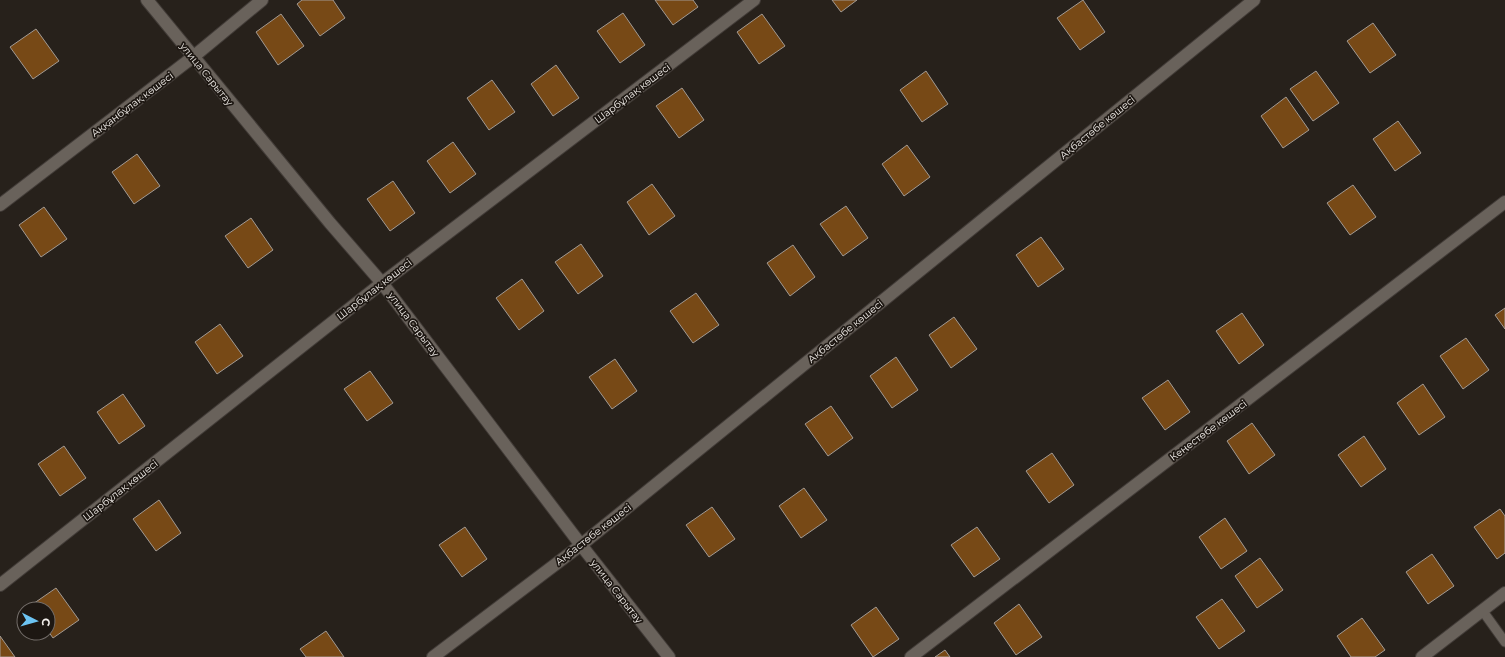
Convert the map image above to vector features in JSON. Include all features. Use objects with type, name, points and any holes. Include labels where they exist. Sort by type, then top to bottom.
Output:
[{"type":"street","name":"улица Сарытау","points":[[147,0],[330,223],[382,283],[581,545],[669,657]]},
{"type":"street","name":"Аққанбұлақ көшесі","points":[[0,205],[194,57],[262,0]]},
{"type":"street","name":"Шарбұлақ көшесі","points":[[0,585],[382,283],[754,0]]},
{"type":"street","name":"Ақбастөбе көшесі","points":[[433,657],[581,545],[1254,0]]},
{"type":"street","name":"Кеңестөбе көшесі","points":[[911,657],[1505,202]]},
{"type":"street","points":[[1422,657],[1505,593]]},
{"type":"lane","points":[[1482,610],[1505,642]]},
{"type":"building","points":[[302,0],[333,0],[345,18],[320,36],[297,4]]},
{"type":"building","points":[[655,0],[693,0],[698,7],[673,25]]},
{"type":"building","points":[[832,0],[857,0],[841,12]]},
{"type":"building","points":[[1083,0],[1105,32],[1080,50],[1057,18]]},
{"type":"building","points":[[623,13],[645,45],[620,63],[597,31]]},
{"type":"building","points":[[281,14],[304,46],[278,65],[256,32]]},
{"type":"building","points":[[762,14],[785,46],[759,64],[737,32]]},
{"type":"building","points":[[1373,23],[1396,55],[1370,73],[1347,41]]},
{"type":"building","points":[[36,29],[59,61],[33,79],[10,47]]},
{"type":"building","points":[[556,65],[579,98],[553,116],[531,84]]},
{"type":"building","points":[[926,71],[948,104],[922,122],[900,90]]},
{"type":"building","points":[[1316,71],[1339,103],[1313,121],[1290,89]]},
{"type":"building","points":[[492,80],[515,112],[489,130],[467,98]]},
{"type":"building","points":[[682,88],[704,120],[679,138],[656,106]]},
{"type":"building","points":[[1286,97],[1309,130],[1283,148],[1261,116]]},
{"type":"building","points":[[1398,121],[1421,153],[1395,171],[1373,139]]},
{"type":"building","points":[[453,142],[476,174],[450,193],[427,161]]},
{"type":"building","points":[[907,145],[930,177],[904,196],[882,164]]},
{"type":"building","points":[[137,154],[160,186],[134,204],[112,172]]},
{"type":"building","points":[[393,181],[415,213],[390,231],[367,199]]},
{"type":"building","points":[[652,184],[675,216],[649,235],[627,202]]},
{"type":"building","points":[[1353,185],[1376,217],[1350,235],[1327,203]]},
{"type":"building","points":[[846,206],[868,238],[843,256],[820,224]]},
{"type":"building","points":[[44,207],[67,239],[41,257],[19,225]]},
{"type":"building","points":[[251,218],[273,250],[248,268],[225,236]]},
{"type":"building","points":[[1041,237],[1064,269],[1038,287],[1016,255]]},
{"type":"building","points":[[581,244],[603,276],[578,294],[555,262]]},
{"type":"building","points":[[793,245],[815,277],[790,296],[767,263]]},
{"type":"building","points":[[522,279],[544,311],[519,330],[496,298]]},
{"type":"building","points":[[696,293],[719,325],[693,343],[670,311]]},
{"type":"building","points":[[1505,308],[1505,329],[1495,315]]},
{"type":"building","points":[[1242,313],[1264,345],[1239,364],[1216,331]]},
{"type":"building","points":[[954,317],[977,349],[951,368],[929,335]]},
{"type":"building","points":[[220,324],[243,356],[217,374],[195,342]]},
{"type":"building","points":[[1466,338],[1489,370],[1463,389],[1440,356]]},
{"type":"building","points":[[896,357],[918,390],[892,408],[870,376]]},
{"type":"building","points":[[615,359],[637,391],[612,409],[589,377]]},
{"type":"building","points":[[370,371],[393,403],[367,421],[344,389]]},
{"type":"building","points":[[1168,380],[1190,412],[1165,430],[1142,398]]},
{"type":"building","points":[[1423,384],[1445,417],[1419,435],[1397,403]]},
{"type":"building","points":[[123,394],[145,426],[119,444],[97,412]]},
{"type":"building","points":[[831,406],[853,438],[828,456],[805,424]]},
{"type":"building","points":[[1252,423],[1275,455],[1249,474],[1227,441]]},
{"type":"building","points":[[1364,436],[1386,469],[1361,487],[1338,455]]},
{"type":"building","points":[[64,446],[86,478],[60,496],[38,464]]},
{"type":"building","points":[[1052,453],[1074,485],[1049,503],[1026,471]]},
{"type":"building","points":[[804,488],[827,520],[801,538],[779,506]]},
{"type":"building","points":[[159,500],[181,533],[156,551],[133,519]]},
{"type":"building","points":[[712,507],[735,539],[709,557],[686,525]]},
{"type":"building","points":[[1500,509],[1505,516],[1505,553],[1497,559],[1474,527]]},
{"type":"building","points":[[1225,518],[1247,551],[1221,569],[1199,537]]},
{"type":"building","points":[[465,527],[487,559],[462,577],[439,545]]},
{"type":"building","points":[[977,527],[1000,559],[974,577],[951,545]]},
{"type":"building","points":[[1432,554],[1454,586],[1428,604],[1406,572]]},
{"type":"building","points":[[1260,558],[1283,590],[1257,608],[1235,576]]},
{"type":"building","points":[[56,588],[79,620],[56,636],[56,601],[37,601]]},
{"type":"building","points":[[1222,599],[1245,631],[1219,649],[1196,617]]},
{"type":"building","points":[[1019,604],[1042,637],[1016,655],[994,623]]},
{"type":"building","points":[[876,607],[899,639],[873,657],[851,625]]},
{"type":"building","points":[[1362,618],[1385,650],[1375,657],[1351,657],[1337,636]]},
{"type":"building","points":[[326,631],[344,657],[306,657],[300,649]]},
{"type":"building","points":[[0,636],[15,657],[0,657]]},
{"type":"building","points":[[945,650],[950,657],[935,657]]}]
